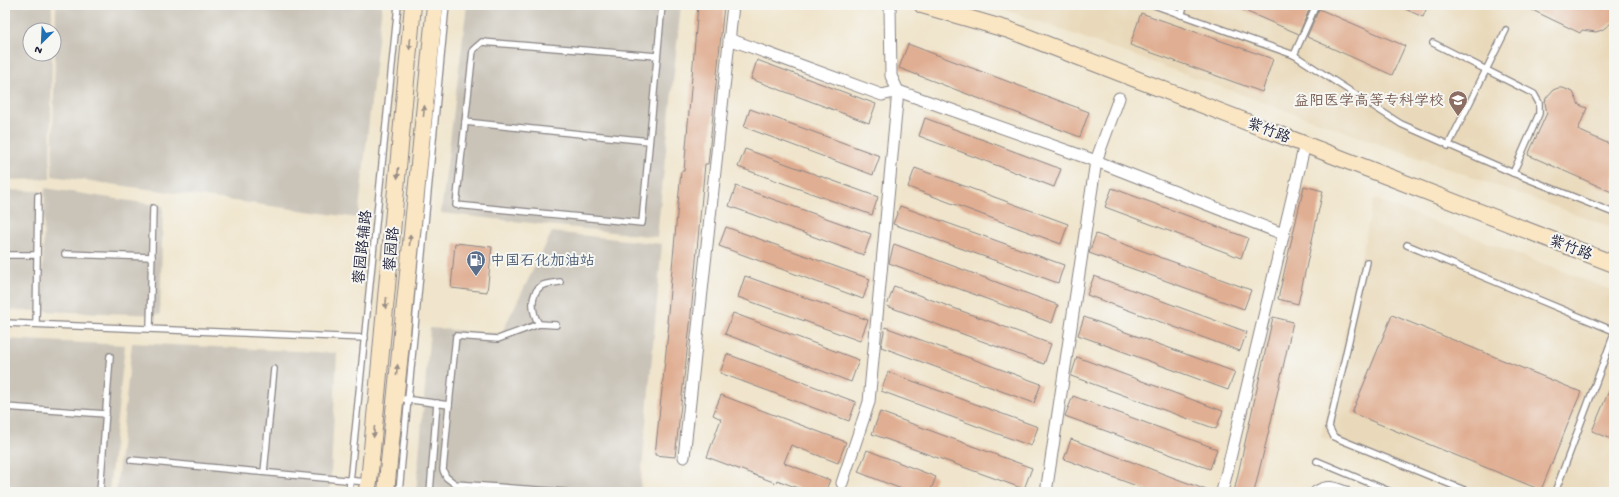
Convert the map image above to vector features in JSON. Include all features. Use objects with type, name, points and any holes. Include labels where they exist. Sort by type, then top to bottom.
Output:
[{"type":"street","name":"蓉园路","points":[[368,487],[413,5]]},
{"type":"street","name":"蓉园路","points":[[386,492],[401,398],[435,5]]},
{"type":"street","points":[[684,457],[733,5]]},
{"type":"street","points":[[842,483],[869,402],[898,91],[891,76],[890,5]]},
{"type":"street","name":"紫竹路","points":[[922,5],[1008,30],[1614,264]]},
{"type":"street","points":[[729,39],[882,95],[898,91],[1096,161],[1283,234]]},
{"type":"street","points":[[1047,486],[1096,161],[1118,98]]},
{"type":"street","points":[[1222,492],[1305,144]]},
{"type":"street","points":[[1316,492],[1333,487],[1345,492]]},
{"type":"lane","name":"蓉园路辅路","points":[[349,492],[398,5]]},
{"type":"lane","points":[[399,492],[401,398],[446,5]]},
{"type":"lane","points":[[657,56],[482,42],[473,50],[456,205],[642,223],[662,5]]},
{"type":"lane","points":[[1154,5],[1294,55],[1401,124],[1512,173],[1614,212]]},
{"type":"lane","points":[[1180,15],[1185,5]]},
{"type":"lane","points":[[1294,55],[1316,5]]},
{"type":"lane","points":[[1448,146],[1506,30]]},
{"type":"lane","points":[[1433,43],[1534,94],[1539,103],[1539,114],[1512,173]]},
{"type":"lane","points":[[465,122],[649,141]]},
{"type":"lane","points":[[36,324],[38,196]]},
{"type":"lane","points":[[150,328],[153,208]]},
{"type":"lane","points":[[1407,245],[1614,331]]},
{"type":"lane","points":[[66,254],[152,256]]},
{"type":"lane","points":[[5,255],[37,255]]},
{"type":"lane","points":[[1367,262],[1329,427],[1334,437],[1469,492]]},
{"type":"lane","points":[[539,324],[534,316],[532,305],[536,292],[543,285],[560,282]]},
{"type":"lane","points":[[5,322],[365,338]]},
{"type":"lane","points":[[556,325],[539,324],[498,339],[456,336],[443,470],[446,477],[456,484],[565,492]]},
{"type":"lane","points":[[1555,492],[1614,334]]},
{"type":"lane","points":[[100,492],[110,356]]},
{"type":"lane","points":[[264,472],[274,369]]},
{"type":"lane","points":[[401,398],[449,405]]},
{"type":"lane","points":[[430,492],[437,403]]},
{"type":"lane","points":[[5,407],[106,414]]},
{"type":"lane","points":[[131,460],[350,479],[368,487]]},
{"type":"lane","points":[[1317,461],[1392,492]]},
{"type":"shaded area","points":[[5,5],[52,5],[52,22],[22,22],[22,62],[52,62],[50,179],[5,180]]},
{"type":"shaded area","points":[[56,5],[382,5],[358,218],[52,176],[55,62],[62,62],[62,22],[56,22]]},
{"type":"shaded area","points":[[467,5],[681,5],[657,237],[441,213]]},
{"type":"shaded area","name":"益阳医学高等专科学校","points":[[992,5],[1614,5],[1614,228]]},
{"type":"shaded area","points":[[45,188],[163,206],[160,315],[41,311]]},
{"type":"shaded area","points":[[5,190],[41,191],[38,311],[5,310]]},
{"type":"shaded area","points":[[1374,199],[1614,291],[1614,492],[1455,492],[1321,437]]},
{"type":"shaded area","points":[[552,232],[662,244],[640,492],[416,492],[430,328],[501,334]]},
{"type":"shaded area","points":[[5,339],[125,345],[109,492],[5,492]]},
{"type":"shaded area","points":[[132,343],[337,353],[330,492],[116,492]]},
{"type":"building","points":[[698,5],[724,5],[708,164],[705,164],[690,325],[675,457],[655,455],[669,323],[667,323],[681,171],[684,171]]},
{"type":"building","points":[[1231,5],[1311,5],[1299,34]]},
{"type":"building","points":[[1396,5],[1428,5],[1423,17]]},
{"type":"building","points":[[1522,5],[1614,5],[1614,21],[1602,30],[1596,32],[1582,30],[1580,33]]},
{"type":"building","points":[[1319,9],[1405,46],[1392,75],[1307,37]]},
{"type":"building","points":[[1141,13],[1273,59],[1262,92],[1130,45]]},
{"type":"building","points":[[908,44],[1089,112],[1080,137],[899,68]]},
{"type":"building","points":[[757,60],[876,104],[869,123],[751,79]]},
{"type":"building","points":[[1563,88],[1573,92],[1579,105],[1587,108],[1578,130],[1614,146],[1614,193],[1528,155],[1547,113],[1545,103],[1546,98],[1553,90]]},
{"type":"building","points":[[750,109],[880,156],[873,175],[744,127]]},
{"type":"building","points":[[925,118],[1061,169],[1054,187],[919,136]]},
{"type":"building","points":[[745,149],[878,197],[872,215],[738,167]]},
{"type":"building","points":[[915,168],[1068,224],[1061,244],[908,187]]},
{"type":"building","points":[[736,186],[871,234],[864,255],[729,206]]},
{"type":"building","points":[[1304,186],[1323,191],[1298,304],[1278,299]]},
{"type":"building","points":[[1112,188],[1248,238],[1241,258],[1105,207]]},
{"type":"building","points":[[900,206],[1064,265],[1058,283],[893,224]]},
{"type":"building","points":[[726,227],[870,279],[863,299],[719,246]]},
{"type":"building","points":[[1096,234],[1251,290],[1244,309],[1089,253]]},
{"type":"building","points":[[455,243],[492,247],[487,292],[451,288]]},
{"type":"building","points":[[894,244],[1058,305],[1052,323],[889,263]]},
{"type":"building","points":[[745,276],[868,320],[860,341],[738,297]]},
{"type":"building","points":[[1094,276],[1247,332],[1240,351],[1087,295]]},
{"type":"building","points":[[894,286],[1051,344],[1044,364],[887,306]]},
{"type":"building","points":[[733,313],[859,360],[851,382],[725,334]]},
{"type":"building","points":[[1392,315],[1581,392],[1541,490],[1352,413]]},
{"type":"building","points":[[1084,317],[1235,372],[1228,390],[1078,335]]},
{"type":"building","points":[[1273,317],[1293,322],[1270,426],[1254,492],[1234,492]]},
{"type":"building","points":[[885,327],[1041,384],[1034,403],[881,347]]},
{"type":"building","points":[[727,354],[856,402],[849,421],[720,373]]},
{"type":"building","points":[[1077,357],[1223,411],[1216,429],[1071,376]]},
{"type":"building","points":[[888,372],[1038,427],[1031,446],[881,391]]},
{"type":"building","points":[[1614,379],[1614,440],[1592,431]]},
{"type":"building","points":[[721,395],[846,442],[838,463],[791,445],[784,463],[830,480],[825,492],[808,492],[777,480],[776,483],[707,457],[721,419],[713,415]]},
{"type":"building","points":[[1073,396],[1217,449],[1210,469],[1065,416]]},
{"type":"building","points":[[880,412],[1032,468],[1024,489],[872,434]]},
{"type":"building","points":[[1071,439],[1209,492],[1153,492],[1064,459]]},
{"type":"building","points":[[867,450],[936,477],[930,492],[909,492],[858,472]]},
{"type":"place","name":"益阳医学高等专科学校","points":[[1458,117]]},
{"type":"place","name":"中国石化加油站","points":[[476,277]]}]
